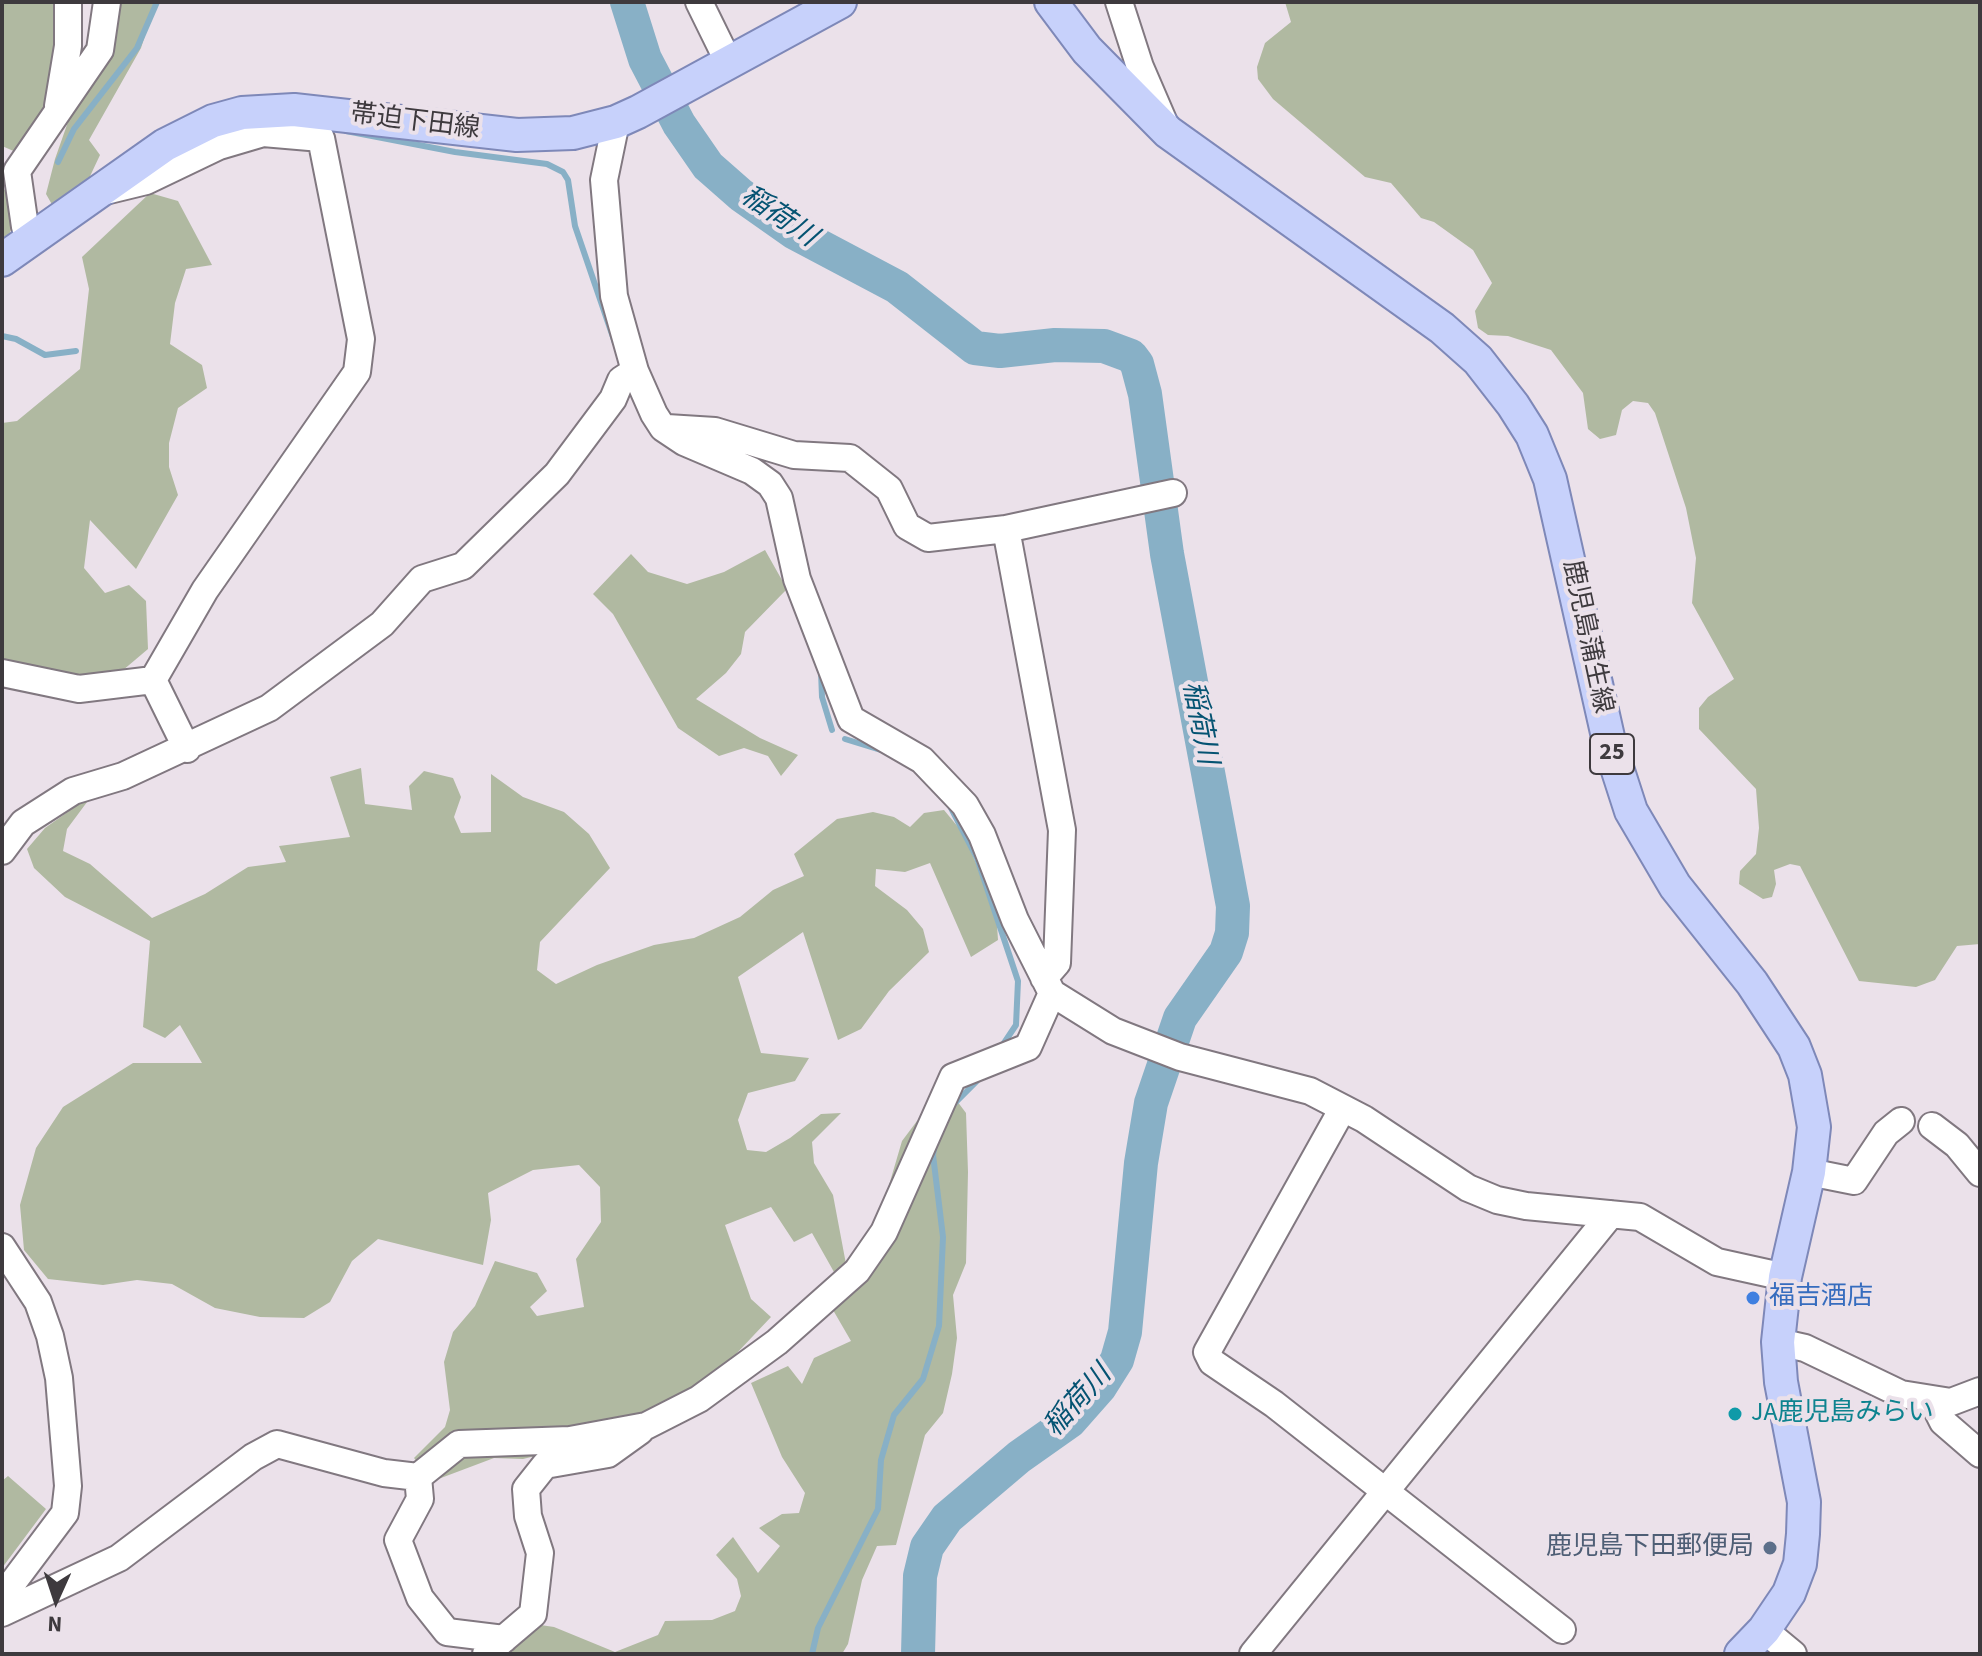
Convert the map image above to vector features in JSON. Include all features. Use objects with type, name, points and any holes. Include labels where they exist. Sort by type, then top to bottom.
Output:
[{"type":"main road","name":"帯迫下田線","points":[[2,260],[165,145],[213,121],[242,113],[323,112],[517,135],[573,133],[616,122],[840,2]]},
{"type":"main road","name":"鹿児島蒲生線","points":[[1051,2],[1087,50],[1168,132],[1442,328],[1497,382],[1526,425],[1550,479],[1610,746],[1631,811],[1675,886],[1752,983],[1794,1047],[1805,1075],[1814,1127],[1809,1172],[1785,1277],[1778,1342],[1781,1382],[1802,1486],[1800,1564],[1789,1593],[1764,1630],[1741,1654]]},
{"type":"street","points":[[56,114],[68,46],[68,2]]},
{"type":"street","points":[[35,239],[25,227],[17,171],[100,50],[107,2]]},
{"type":"street","points":[[699,2],[728,61]]},
{"type":"street","points":[[1119,2],[1140,67],[1168,132]]},
{"type":"street","points":[[616,122],[604,180],[614,296],[635,371],[663,428],[684,442],[752,471],[775,491],[784,512],[788,551],[797,579],[851,719],[922,760],[965,805],[982,835],[1015,920],[1048,986],[1101,1024],[1127,1036],[1180,1057],[1268,1077],[1310,1091],[1343,1108],[1468,1188],[1497,1200],[1526,1206],[1640,1217],[1717,1262],[1785,1277]]},
{"type":"street","points":[[101,192],[146,181],[219,146],[263,133],[321,138],[361,339],[357,372],[205,590],[153,680]]},
{"type":"street","points":[[2,851],[23,823],[73,791],[123,776],[187,749],[269,708],[382,624],[422,579],[463,566],[557,474],[613,399],[621,380],[635,371]]},
{"type":"street","points":[[663,428],[715,431],[794,455],[850,458],[889,489],[907,526],[928,538],[1006,529],[1173,493]]},
{"type":"street","points":[[418,1477],[420,1499],[398,1540],[420,1598],[447,1632],[495,1646],[533,1614],[540,1553],[528,1516],[526,1489],[545,1465],[608,1454],[649,1424],[699,1399],[777,1342],[857,1271],[884,1232],[953,1077],[1028,1047],[1057,963],[1062,830],[1006,529]]},
{"type":"street","points":[[2,673],[79,689],[153,680]]},
{"type":"street","points":[[153,680],[187,749]]},
{"type":"street","points":[[1343,1108],[1207,1352],[1212,1362],[1263,1395],[1562,1630]]},
{"type":"street","points":[[1809,1172],[1854,1181],[1886,1133],[1901,1121]]},
{"type":"street","points":[[1932,1126],[1957,1145],[1980,1173]]},
{"type":"street","points":[[1253,1654],[1387,1494],[1611,1214]]},
{"type":"street","points":[[2,1247],[38,1302],[50,1336],[59,1378],[68,1486],[65,1513],[2,1597]]},
{"type":"street","points":[[1778,1342],[1805,1348],[1901,1394],[1951,1402],[1980,1391]]},
{"type":"street","points":[[1932,1400],[1943,1422],[1980,1454]]},
{"type":"street","points":[[2,1613],[119,1558],[253,1457],[277,1444],[384,1473],[418,1477],[459,1444],[570,1440],[649,1424]]},
{"type":"street","points":[[1764,1630],[1793,1654]]},
{"type":"green space","points":[[2,2],[57,2],[56,68],[32,159],[2,146]]},
{"type":"green space","points":[[110,2],[156,2],[141,48],[89,140],[100,155],[84,189],[54,208],[46,194],[55,159]]},
{"type":"green space","points":[[1285,2],[1980,2],[1980,944],[1957,946],[1935,980],[1916,987],[1859,981],[1800,866],[1790,864],[1774,870],[1776,884],[1772,897],[1763,899],[1739,884],[1740,871],[1756,854],[1759,828],[1756,789],[1699,729],[1699,708],[1708,697],[1734,679],[1692,603],[1696,558],[1686,508],[1655,413],[1648,403],[1633,401],[1622,410],[1616,435],[1600,439],[1588,429],[1583,393],[1551,350],[1508,336],[1488,335],[1478,328],[1475,311],[1492,283],[1473,250],[1434,222],[1421,218],[1391,183],[1365,177],[1273,99],[1258,79],[1257,67],[1265,43],[1291,22]]},
{"type":"green space","points":[[2,189],[19,194],[7,245],[2,249]]},
{"type":"green space","points":[[150,193],[178,201],[212,265],[186,269],[175,303],[170,344],[202,365],[207,388],[178,408],[169,443],[169,467],[178,495],[136,569],[90,520],[84,568],[105,593],[129,585],[146,601],[148,649],[122,671],[86,682],[2,663],[2,423],[17,421],[80,369],[89,289],[82,257]]},
{"type":"green space","points":[[765,550],[787,589],[745,632],[741,654],[726,673],[696,699],[760,738],[798,755],[781,776],[768,756],[744,748],[719,756],[678,728],[613,614],[593,594],[631,554],[648,572],[687,584],[724,572]]},
{"type":"green space","points":[[361,768],[365,804],[412,810],[409,786],[424,771],[453,778],[461,797],[454,817],[461,833],[491,832],[491,774],[523,797],[564,812],[589,834],[610,868],[540,942],[537,970],[556,984],[597,965],[654,945],[694,938],[740,917],[773,890],[804,876],[794,854],[837,819],[873,812],[894,817],[910,827],[924,813],[944,810],[963,833],[996,910],[998,940],[971,957],[930,863],[905,872],[876,869],[875,886],[907,910],[923,929],[929,952],[889,991],[861,1029],[838,1040],[803,932],[738,977],[761,1053],[809,1058],[795,1081],[748,1093],[738,1120],[747,1150],[766,1152],[821,1114],[841,1113],[812,1142],[814,1163],[833,1195],[846,1264],[834,1272],[812,1233],[794,1242],[771,1207],[725,1225],[751,1299],[771,1317],[699,1393],[588,1443],[523,1459],[494,1458],[433,1481],[414,1458],[445,1427],[450,1410],[444,1362],[453,1332],[475,1306],[495,1261],[537,1273],[547,1291],[530,1307],[537,1316],[584,1307],[576,1259],[601,1222],[600,1187],[579,1165],[533,1170],[488,1193],[491,1220],[483,1265],[378,1239],[352,1261],[330,1302],[304,1318],[260,1317],[215,1308],[172,1284],[137,1280],[103,1285],[48,1279],[24,1250],[20,1205],[36,1148],[63,1107],[133,1063],[202,1063],[180,1025],[165,1038],[143,1027],[150,941],[65,897],[34,868],[27,849],[45,828],[93,794],[67,829],[63,851],[90,864],[152,918],[205,894],[248,867],[286,862],[279,846],[350,837],[330,777]]},
{"type":"green space","points":[[954,1097],[966,1113],[968,1172],[966,1263],[953,1295],[957,1338],[952,1374],[943,1413],[925,1435],[896,1545],[877,1546],[862,1580],[848,1644],[842,1654],[505,1652],[527,1623],[554,1627],[615,1652],[658,1635],[665,1621],[712,1620],[735,1611],[741,1596],[737,1579],[716,1555],[733,1537],[758,1573],[780,1546],[759,1528],[782,1514],[799,1513],[805,1493],[782,1457],[751,1383],[788,1366],[802,1384],[814,1358],[851,1341],[833,1310],[859,1287],[902,1141],[917,1121]]},
{"type":"green space","points":[[8,1476],[46,1509],[2,1568],[2,1481]]},
{"type":"waterway","points":[[58,162],[74,129],[137,48],[157,2]]},
{"type":"waterway","name":"稲荷川","points":[[627,2],[645,59],[679,124],[708,166],[741,195],[795,233],[897,287],[975,348],[1000,351],[1055,345],[1104,346],[1131,356],[1137,364],[1145,394],[1167,554],[1233,906],[1232,933],[1226,952],[1180,1018],[1151,1103],[1141,1163],[1125,1332],[1117,1360],[1100,1387],[1070,1421],[1019,1457],[947,1518],[927,1547],[920,1576],[918,1654]]},
{"type":"waterway","points":[[346,131],[455,152],[547,164],[563,172],[568,180],[575,226],[615,343]]},
{"type":"waterway","points":[[2,336],[16,339],[45,355],[76,351]]},
{"type":"waterway","points":[[821,671],[822,697],[832,730]]},
{"type":"waterway","points":[[845,739],[884,751]]},
{"type":"waterway","points":[[950,806],[977,858],[1018,981],[1016,1025],[1000,1049]]},
{"type":"waterway","points":[[952,1106],[977,1081]]},
{"type":"waterway","points":[[812,1654],[818,1628],[878,1509],[881,1460],[894,1415],[923,1379],[939,1326],[943,1237],[933,1155],[935,1144]]},
{"type":"place","name":"福吉酒店","points":[[1753,1298]]},
{"type":"place","name":"JA鹿児島みらい","points":[[1735,1414]]},
{"type":"place","name":"鹿児島下田郵便局","points":[[1770,1548]]}]
